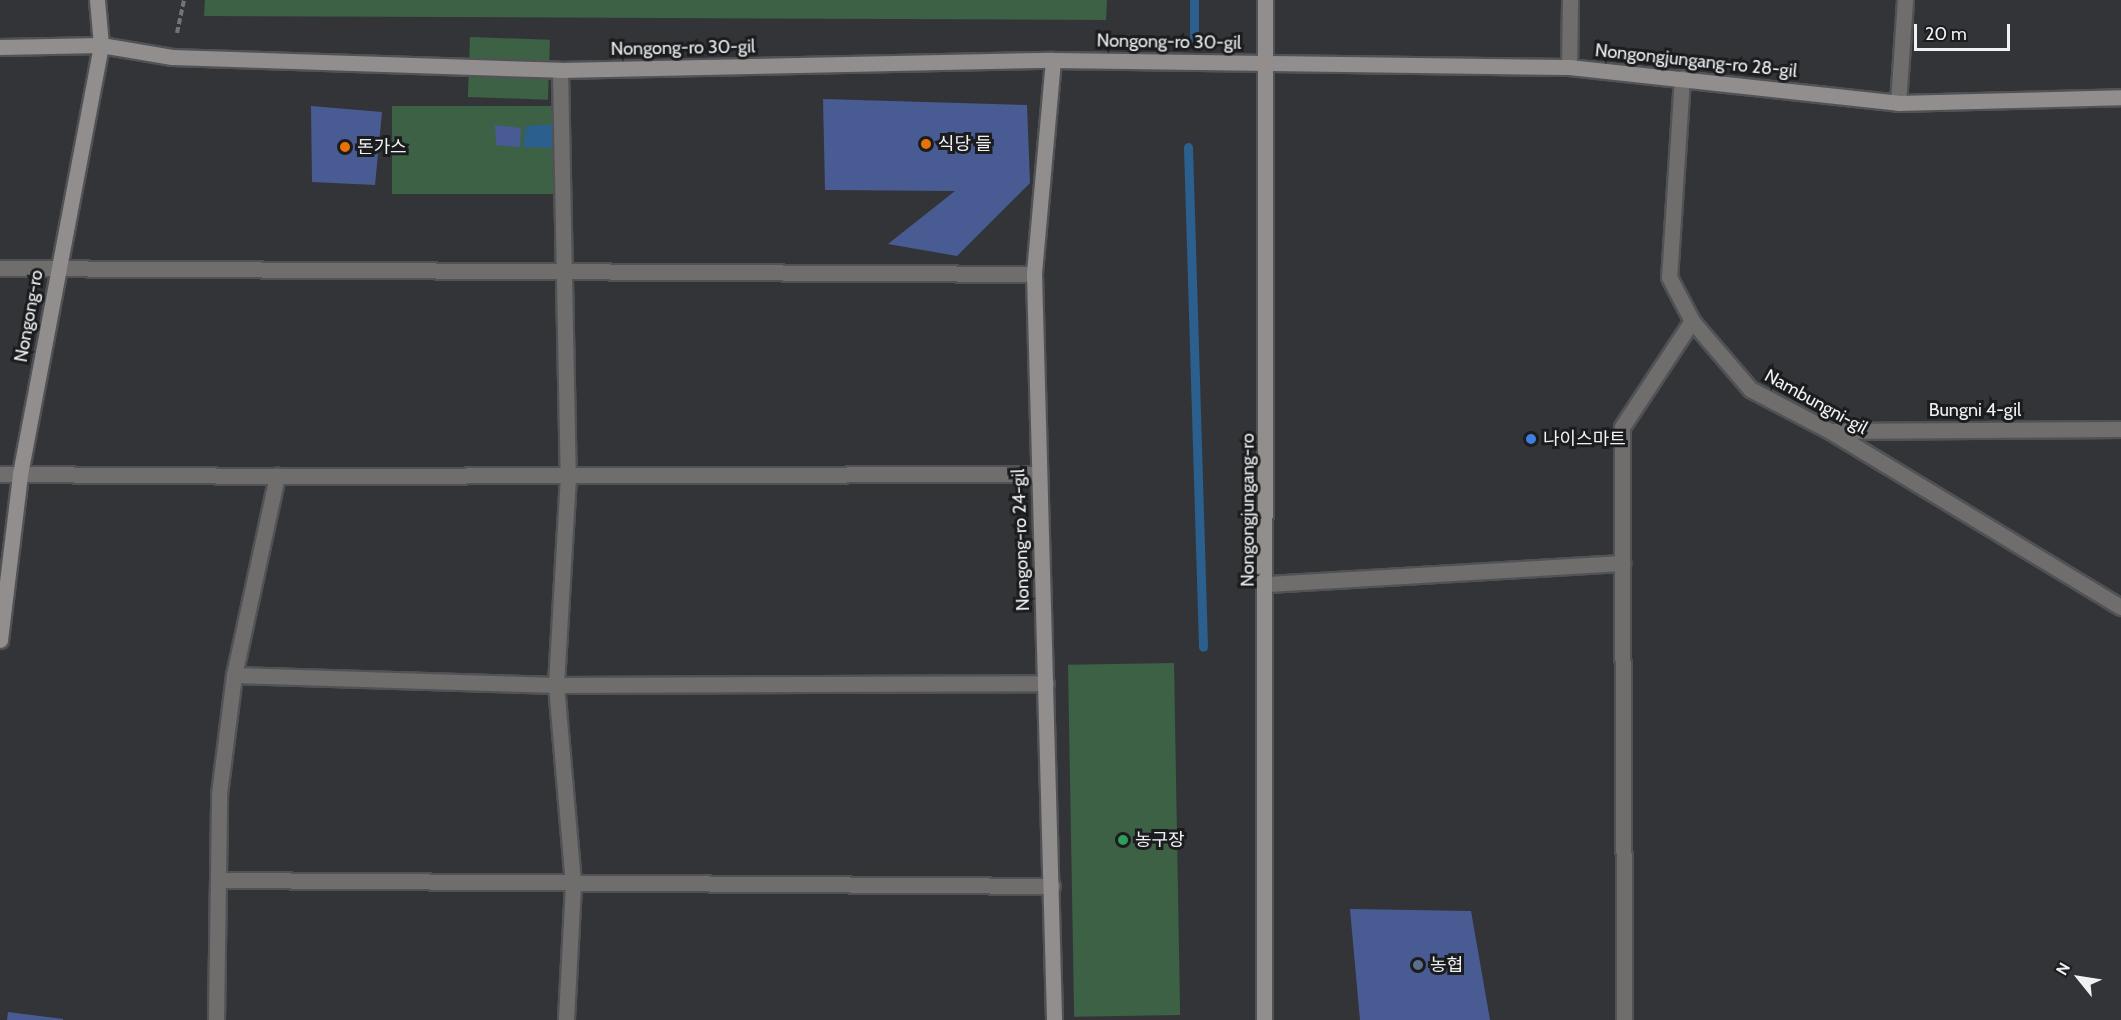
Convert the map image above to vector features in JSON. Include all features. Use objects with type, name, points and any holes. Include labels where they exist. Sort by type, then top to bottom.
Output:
[{"type":"street","name":"Nongong-ro","points":[[0,640],[20,474],[101,45],[97,0]]},
{"type":"street","name":"Nongongjungang-ro","points":[[1264,1020],[1267,584],[1265,0]]},
{"type":"street","points":[[1569,67],[1570,0]]},
{"type":"street","points":[[1898,103],[1905,0]]},
{"type":"street","name":"Nongong-ro 30-gil","points":[[0,46],[101,45],[172,57],[560,70],[1053,60],[1266,64]]},
{"type":"street","name":"Nongong-ro 24-gil","points":[[1053,60],[1034,274],[1054,1020]]},
{"type":"street","name":"Nongongjungang-ro 28-gil","points":[[1266,64],[1569,67],[1898,103],[2121,96]]},
{"type":"street","points":[[560,70],[568,476],[556,686],[573,885],[566,1020]]},
{"type":"street","name":"Nambungni-gil","points":[[1682,78],[1669,277],[1692,321],[1750,389],[1830,431],[2121,607]]},
{"type":"street","points":[[0,268],[1034,274]]},
{"type":"street","points":[[1624,1020],[1622,427],[1692,321]]},
{"type":"street","name":"Bungni 4-gil","points":[[1830,431],[2121,429]]},
{"type":"street","points":[[0,474],[277,476],[1038,474]]},
{"type":"street","points":[[216,1020],[219,795],[234,675],[277,476]]},
{"type":"street","points":[[1267,584],[1622,563]]},
{"type":"street","points":[[234,675],[556,686],[1046,683]]},
{"type":"street","points":[[219,880],[573,885],[1052,886]]},
{"type":"path","points":[[172,57],[183,0]]},
{"type":"green space","points":[[205,0],[1107,0],[1106,20],[204,16]]},
{"type":"green space","points":[[470,37],[550,40],[548,100],[468,97]]},
{"type":"green space","points":[[392,106],[569,106],[569,194],[392,194]]},
{"type":"green space","name":"농구장","points":[[1174,663],[1180,1015],[1074,1017],[1068,665]]},
{"type":"water","points":[[559,124],[558,148],[523,147],[526,126]]},
{"type":"building","name":"식당 들","points":[[823,99],[1027,105],[1030,183],[957,256],[888,244],[955,191],[825,190]]},
{"type":"building","name":"돈가스","points":[[311,106],[382,112],[375,185],[312,182]]},
{"type":"building","points":[[495,125],[521,128],[520,147],[496,145]]},
{"type":"building","name":"농협","points":[[1350,909],[1471,911],[1490,1020],[1360,1020]]},
{"type":"building","points":[[8,1012],[63,1019],[63,1020],[7,1020]]},
{"type":"waterway","points":[[1194,0],[1194,38]]},
{"type":"waterway","points":[[1188,147],[1203,647]]},
{"type":"place","name":"식당 들","points":[[926,144]]},
{"type":"place","name":"돈가스","points":[[345,147]]},
{"type":"place","name":"나이스마트","points":[[1531,439]]},
{"type":"place","name":"농구장","points":[[1123,840]]},
{"type":"place","name":"농협","points":[[1418,965]]}]
